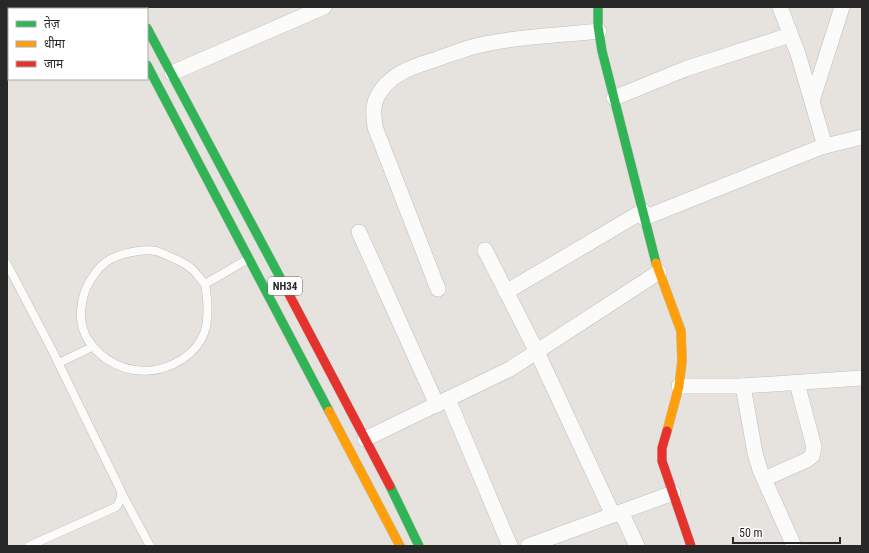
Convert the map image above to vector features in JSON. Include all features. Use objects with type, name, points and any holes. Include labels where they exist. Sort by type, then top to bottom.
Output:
[{"type":"main road","points":[[598,7],[602,51],[614,98],[659,272],[681,331],[682,361],[679,386],[662,448],[662,461],[691,546]]},
{"type":"main road","name":"NH34","points":[[148,30],[386,479],[419,546]]},
{"type":"main road","name":"NH34","points":[[148,67],[400,546]]},
{"type":"street","points":[[172,73],[324,7]]},
{"type":"street","points":[[780,7],[798,54],[825,146]]},
{"type":"street","points":[[812,102],[842,7]]},
{"type":"street","points":[[438,289],[375,127],[373,114],[376,98],[396,75],[409,68],[472,47],[508,40],[599,31]]},
{"type":"street","points":[[614,98],[685,69],[790,35]]},
{"type":"street","points":[[506,292],[644,214],[825,146],[862,137]]},
{"type":"street","points":[[359,232],[510,546]]},
{"type":"street","points":[[485,250],[617,513],[637,546]]},
{"type":"street","points":[[365,439],[494,378],[537,352],[659,272]]},
{"type":"street","points":[[679,386],[743,386],[862,378]]},
{"type":"street","points":[[764,479],[807,460],[812,456],[814,447],[797,383]]},
{"type":"street","points":[[743,386],[755,453],[764,479],[794,546]]},
{"type":"street","points":[[528,546],[673,493]]},
{"type":"lane","points":[[137,251],[154,251],[182,262],[193,269],[205,284],[208,299],[206,321],[202,337],[190,354],[172,365],[151,370],[135,370],[118,365],[101,355],[92,347],[85,334],[80,318],[82,299],[87,283],[97,270],[107,261],[124,254],[137,251]]},
{"type":"lane","points":[[205,284],[249,258]]},
{"type":"lane","points":[[7,264],[59,363],[121,491],[150,546]]},
{"type":"lane","points":[[59,363],[92,347]]},
{"type":"lane","points":[[29,546],[116,507],[122,496],[121,491]]},
{"type":"traffic: fast","points":[[598,7],[598,26],[602,51],[656,263]]},
{"type":"traffic: fast","points":[[148,30],[282,281]]},
{"type":"traffic: fast","points":[[148,67],[329,411]]},
{"type":"traffic: fast","points":[[390,486],[419,546]]},
{"type":"traffic: slow","points":[[656,263],[681,331],[682,361],[679,386],[667,431]]},
{"type":"traffic: slow","points":[[329,411],[400,546]]},
{"type":"traffic: jam","points":[[282,281],[390,486]]},
{"type":"traffic: jam","points":[[667,431],[662,448],[662,461],[691,546]]}]
